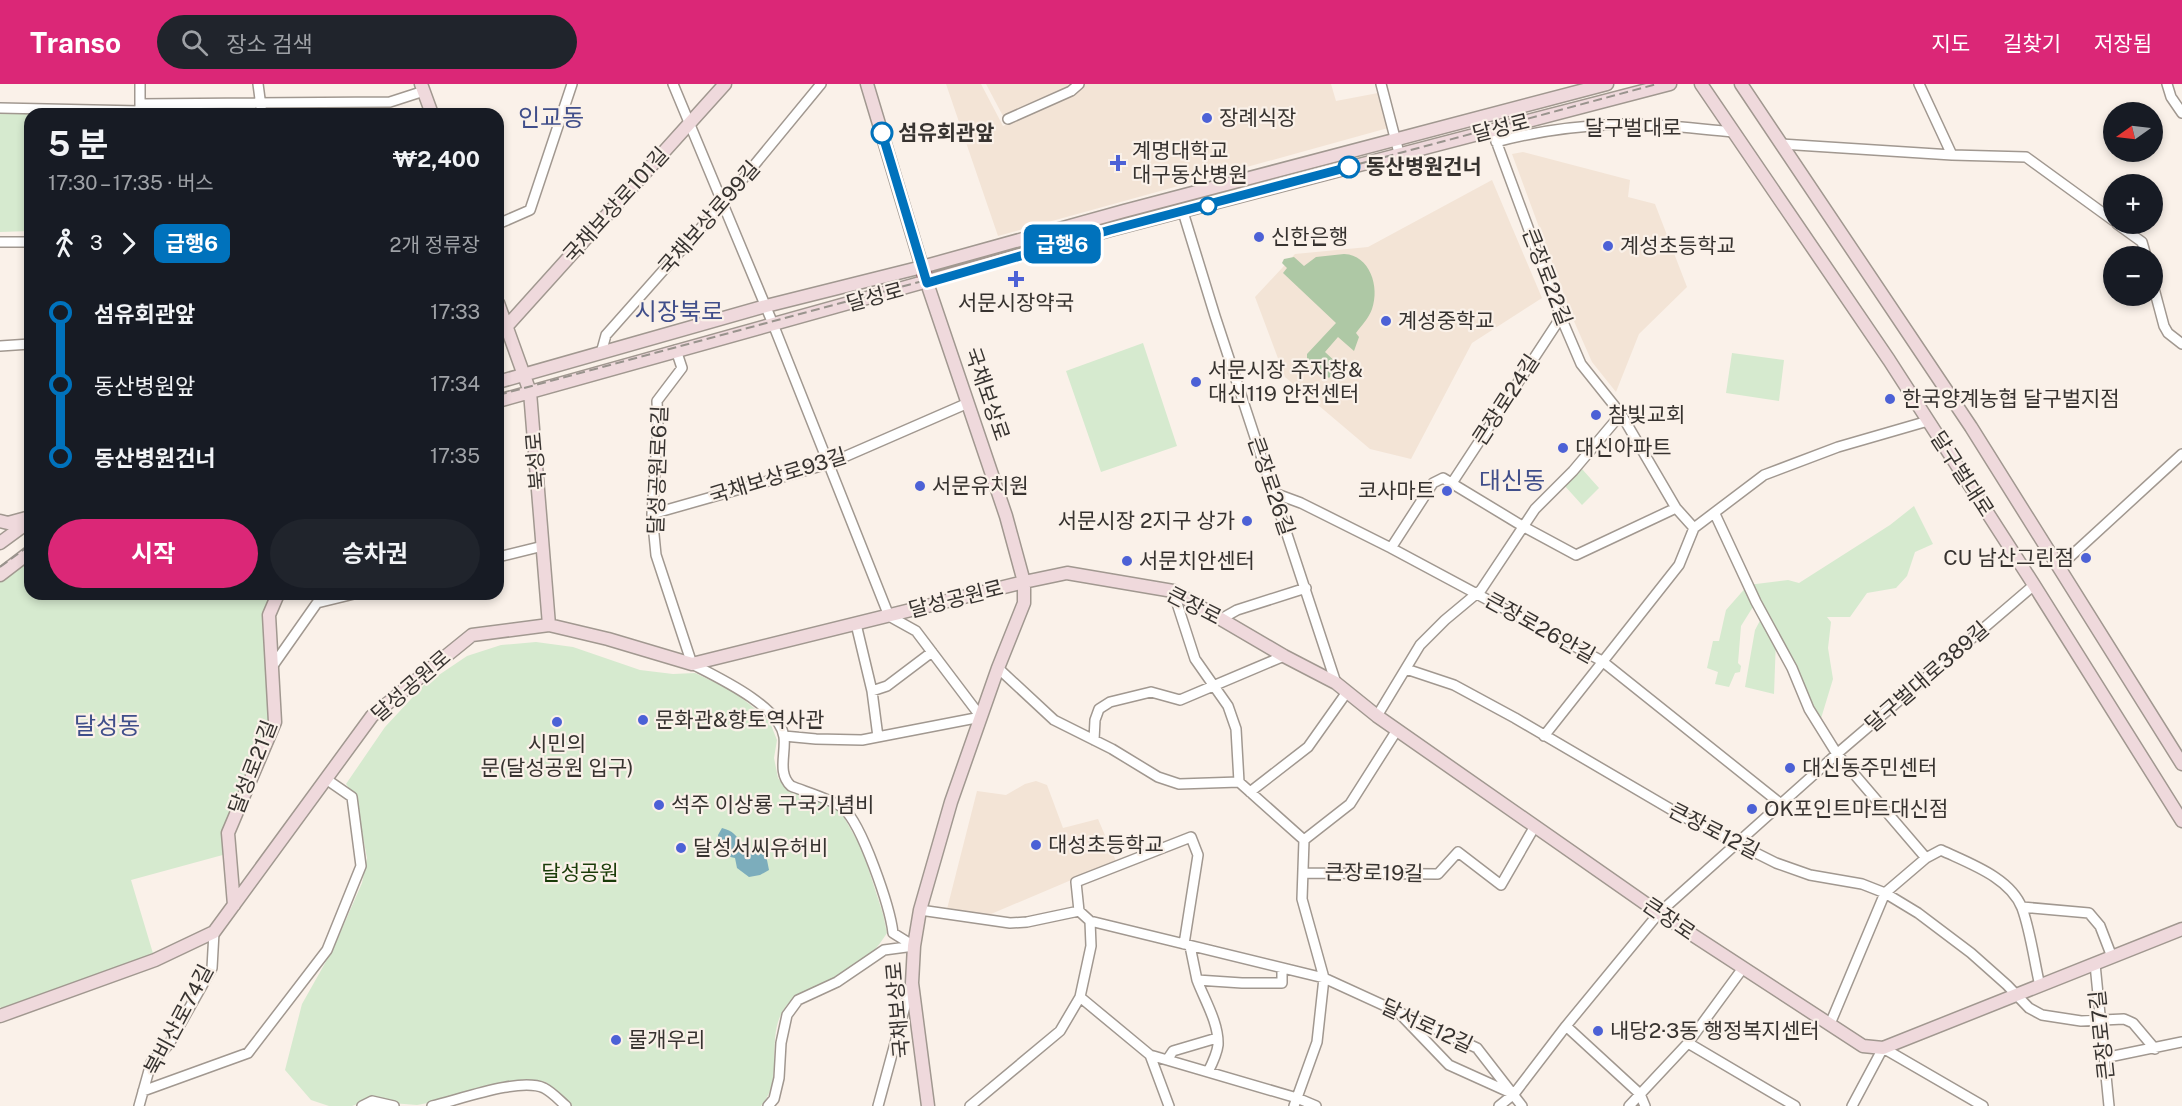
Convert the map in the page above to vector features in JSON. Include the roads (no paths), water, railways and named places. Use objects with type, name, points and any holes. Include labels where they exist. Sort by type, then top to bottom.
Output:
[{"type":"main road","name":"국채보상로101길","points":[[507,326],[725,84]]},
{"type":"main road","name":"국채보상로","points":[[867,84],[927,283],[1006,516],[1024,582],[1024,603],[998,668],[951,802],[920,910],[914,946],[912,982],[928,1106]]},
{"type":"main road","points":[[504,380],[766,306],[922,267],[1124,211],[1607,84]]},
{"type":"main road","name":"달성로","points":[[504,399],[927,283],[1110,230],[1399,153],[1494,136],[1670,84]]},
{"type":"main road","name":"달구벌대로","points":[[1701,84],[1889,360],[2182,821]]},
{"type":"main road","name":"달구벌대로","points":[[1741,84],[1959,408],[2180,755]]},
{"type":"main road","points":[[423,88],[430,108]]},
{"type":"main road","name":"북성로","points":[[504,318],[530,392],[549,625]]},
{"type":"main road","points":[[0,521],[8,523],[24,520]]},
{"type":"main road","points":[[0,543],[24,524]]},
{"type":"main road","points":[[0,575],[24,557]]},
{"type":"main road","name":"큰장로","points":[[1024,582],[1067,573],[1173,591],[1284,656],[1336,683],[1377,716],[1659,913],[1863,1046],[1883,1048]]},
{"type":"main road","name":"달성공원로","points":[[0,1016],[155,960],[214,932],[372,716],[472,635],[549,625],[608,639],[692,664],[1024,582]]},
{"type":"main road","name":"달성로21길","points":[[234,905],[228,833],[274,722],[269,615],[275,600]]},
{"type":"main road","points":[[1883,1048],[2182,929]]},
{"type":"street","points":[[140,84],[140,108]]},
{"type":"street","points":[[258,84],[261,108]]},
{"type":"street","points":[[504,221],[530,210],[572,84]]},
{"type":"street","points":[[673,84],[766,306],[889,616]]},
{"type":"street","name":"국채보상로99길","points":[[601,353],[606,335],[723,203],[821,84]]},
{"type":"street","points":[[1008,119],[1071,91],[1079,84]]},
{"type":"street","points":[[1381,84],[1399,153]]},
{"type":"street","points":[[1919,84],[1953,155]]},
{"type":"street","points":[[2167,84],[2171,98],[2182,113]]},
{"type":"street","points":[[170,108],[260,102],[390,102],[423,88]]},
{"type":"street","points":[[0,108],[24,108]]},
{"type":"street","name":"달구벌대로","points":[[1494,136],[1517,136],[1579,127],[1621,124],[1734,132]]},
{"type":"street","name":"큰장로22길","points":[[1494,136],[1561,317],[1581,364],[1621,414],[1676,508],[1694,528]]},
{"type":"street","points":[[1781,144],[1953,155],[2026,156],[2103,213]]},
{"type":"street","name":"큰장로26길","points":[[1183,212],[1336,683]]},
{"type":"street","points":[[2131,234],[2142,242],[2143,246]]},
{"type":"street","points":[[0,242],[24,242]]},
{"type":"street","points":[[2159,306],[2168,333],[2182,344]]},
{"type":"street","name":"큰장로24길","points":[[1452,483],[1561,317]]},
{"type":"street","points":[[504,329],[507,326]]},
{"type":"street","points":[[0,346],[24,344]]},
{"type":"street","name":"달성공원로6길","points":[[676,351],[682,368],[657,401],[658,427],[652,514],[656,555],[692,664]]},
{"type":"street","name":"국채보상로93길","points":[[652,514],[828,464],[968,403]]},
{"type":"street","points":[[1377,716],[1420,645],[1445,620],[1478,593],[1535,508],[1573,471],[1621,414]]},
{"type":"street","points":[[1545,736],[1679,565],[1694,528],[1764,475],[1838,447],[1928,421]]},
{"type":"street","points":[[2060,566],[2182,454]]},
{"type":"street","points":[[1390,548],[1433,483],[1443,478],[1524,527],[1576,555],[1676,508]]},
{"type":"street","name":"큰장로26안길","points":[[1274,493],[1301,503],[1478,593],[1602,661],[1781,804]]},
{"type":"street","points":[[1714,514],[1756,602],[1792,668],[1809,709],[1837,754],[1926,858]]},
{"type":"street","points":[[504,556],[543,546]]},
{"type":"street","name":"달구벌대로389길","points":[[1499,1106],[1514,1094],[1566,1026],[1659,913],[1837,754],[2034,585]]},
{"type":"street","points":[[1221,619],[1237,610],[1306,588]]},
{"type":"street","points":[[1173,591],[1195,658],[1228,706],[1236,729],[1239,782]]},
{"type":"street","points":[[273,667],[317,603],[329,600]]},
{"type":"street","name":"달성공원로","points":[[889,616],[916,631],[981,717]]},
{"type":"street","points":[[856,624],[872,691],[878,737]]},
{"type":"street","points":[[872,691],[887,686],[932,652]]},
{"type":"street","points":[[1094,741],[1095,720],[1099,709],[1110,702],[1151,692],[1180,700],[1284,656]]},
{"type":"street","points":[[692,664],[739,689],[764,707],[779,725],[784,736],[785,781],[791,786],[843,807],[859,830],[891,916],[893,933],[914,946]]},
{"type":"street","points":[[998,668],[1054,720],[1158,777],[1179,784],[1239,782],[1304,840]]},
{"type":"street","name":"큰장로12길","points":[[1406,669],[1454,685],[1684,817],[1776,863],[1810,875],[1862,884],[1886,893],[1971,953],[2007,985],[2015,996]]},
{"type":"street","points":[[1250,792],[1308,747],[1347,692]]},
{"type":"street","points":[[784,736],[862,740],[981,717]]},
{"type":"street","points":[[1304,840],[1350,804],[1397,730]]},
{"type":"street","points":[[143,1091],[248,1053],[327,950],[361,866],[352,798],[326,779]]},
{"type":"street","name":"큰장로19길","points":[[1303,873],[1438,874],[1458,852],[1501,885],[1535,826]]},
{"type":"street","points":[[920,910],[1010,923],[1027,922],[1078,911],[1076,882],[1191,837],[1198,855],[1187,945],[1197,980],[1211,1014],[1218,1045],[1208,1072]]},
{"type":"street","points":[[1295,1102],[1317,1042],[1324,978],[1302,899],[1304,840]]},
{"type":"street","points":[[1830,1024],[1886,893],[1926,858],[1941,850],[1979,868],[2007,887],[2022,907],[2040,986]]},
{"type":"street","points":[[2022,907],[2089,913],[2100,926],[2112,957]]},
{"type":"street","name":"달서로12길","points":[[1078,911],[1090,921],[1324,978],[1478,1048],[1522,1106]]},
{"type":"street","points":[[970,1106],[1060,1031],[1080,997],[1091,946],[1090,921]]},
{"type":"street","name":"북비산로74길","points":[[139,1106],[151,1063],[169,1044],[212,968],[214,932]]},
{"type":"street","points":[[768,1106],[774,1099],[779,1078],[781,1042],[787,1015],[798,1000],[837,982],[884,950],[914,946]]},
{"type":"street","name":"큰장로7길","points":[[2095,964],[2109,1106]]},
{"type":"street","points":[[1197,980],[1282,983],[1282,968]]},
{"type":"street","points":[[1629,1106],[1688,1043],[1743,968]]},
{"type":"street","points":[[878,1106],[912,982]]},
{"type":"street","points":[[2015,996],[2042,1015],[2081,1021],[2124,1019],[2133,1023],[2155,1049]]},
{"type":"street","points":[[1080,997],[1149,1055],[1208,1072],[1295,1102],[1316,1106]]},
{"type":"street","name":"달서로12길","points":[[1399,1012],[1449,1065],[1514,1094]]},
{"type":"street","points":[[1566,1026],[1640,1094],[1645,1106]]},
{"type":"street","points":[[1167,1060],[1173,1051],[1217,1038]]},
{"type":"street","points":[[2104,1058],[2182,1042]]},
{"type":"street","points":[[1688,1043],[1795,1106]]},
{"type":"street","points":[[1852,1106],[1883,1048],[1983,1106]]},
{"type":"street","points":[[1149,1055],[1169,1106]]},
{"type":"street","points":[[432,1106],[513,1085],[532,1084],[545,1089],[566,1106]]},
{"type":"street","points":[[362,1106],[372,1101],[394,1106]]},
{"type":"water","points":[[722,828],[734,834],[741,845],[766,855],[769,870],[749,877],[737,868],[735,858],[724,853],[721,847],[718,835]]},
{"type":"railway","points":[[504,393],[1657,84]]},
{"type":"railway","points":[[0,567],[24,549]]},
{"type":"place","name":"장례식장","points":[[1207,118]]},
{"type":"place","name":"섬유회관앞","points":[[882,133]]},
{"type":"place","name":"계명대학교 대구동산병원","points":[[1118,163]]},
{"type":"place","name":"동산병원건너","points":[[1349,167]]},
{"type":"place","name":"신한은행","points":[[1259,237]]},
{"type":"place","name":"계성초등학교","points":[[1608,246]]},
{"type":"place","name":"서문시장약국","points":[[1016,279]]},
{"type":"place","name":"계성중학교","points":[[1386,321]]},
{"type":"place","name":"서문시장 주자창& 대신119 안전센터","points":[[1196,382]]},
{"type":"place","name":"한국양계농협 달구벌지점","points":[[1890,399]]},
{"type":"place","name":"참빛교회","points":[[1596,415]]},
{"type":"place","name":"대신아파트","points":[[1563,448]]},
{"type":"place","name":"서문유치원","points":[[920,486]]},
{"type":"place","name":"코사마트","points":[[1447,491]]},
{"type":"place","name":"서문시장 2지구 상가","points":[[1247,521]]},
{"type":"place","name":"CU 남산그린점","points":[[2086,558]]},
{"type":"place","name":"서문치안센터","points":[[1127,561]]},
{"type":"place","name":"문화관&향토역사관","points":[[643,720]]},
{"type":"place","name":"시민의 문(달성공원 입구)","points":[[557,722]]},
{"type":"place","name":"대신동주민센터","points":[[1790,768]]},
{"type":"place","name":"석주 이상룡 구국기념비","points":[[659,805]]},
{"type":"place","name":"OK포인트마트대신점","points":[[1752,809]]},
{"type":"place","name":"대성초등학교","points":[[1036,845]]},
{"type":"place","name":"달성서씨유허비","points":[[681,848]]},
{"type":"place","name":"내당2·3동 행정복지센터","points":[[1598,1031]]},
{"type":"place","name":"물개우리","points":[[616,1040]]},
{"type":"district","name":"인교동","points":[[551,118]]},
{"type":"district","name":"시장북로","points":[[679,312]]},
{"type":"district","name":"대신동","points":[[1512,481]]},
{"type":"district","name":"달성동","points":[[107,726]]},
{"type":"park label","name":"달성공원","points":[[580,873]]}]
